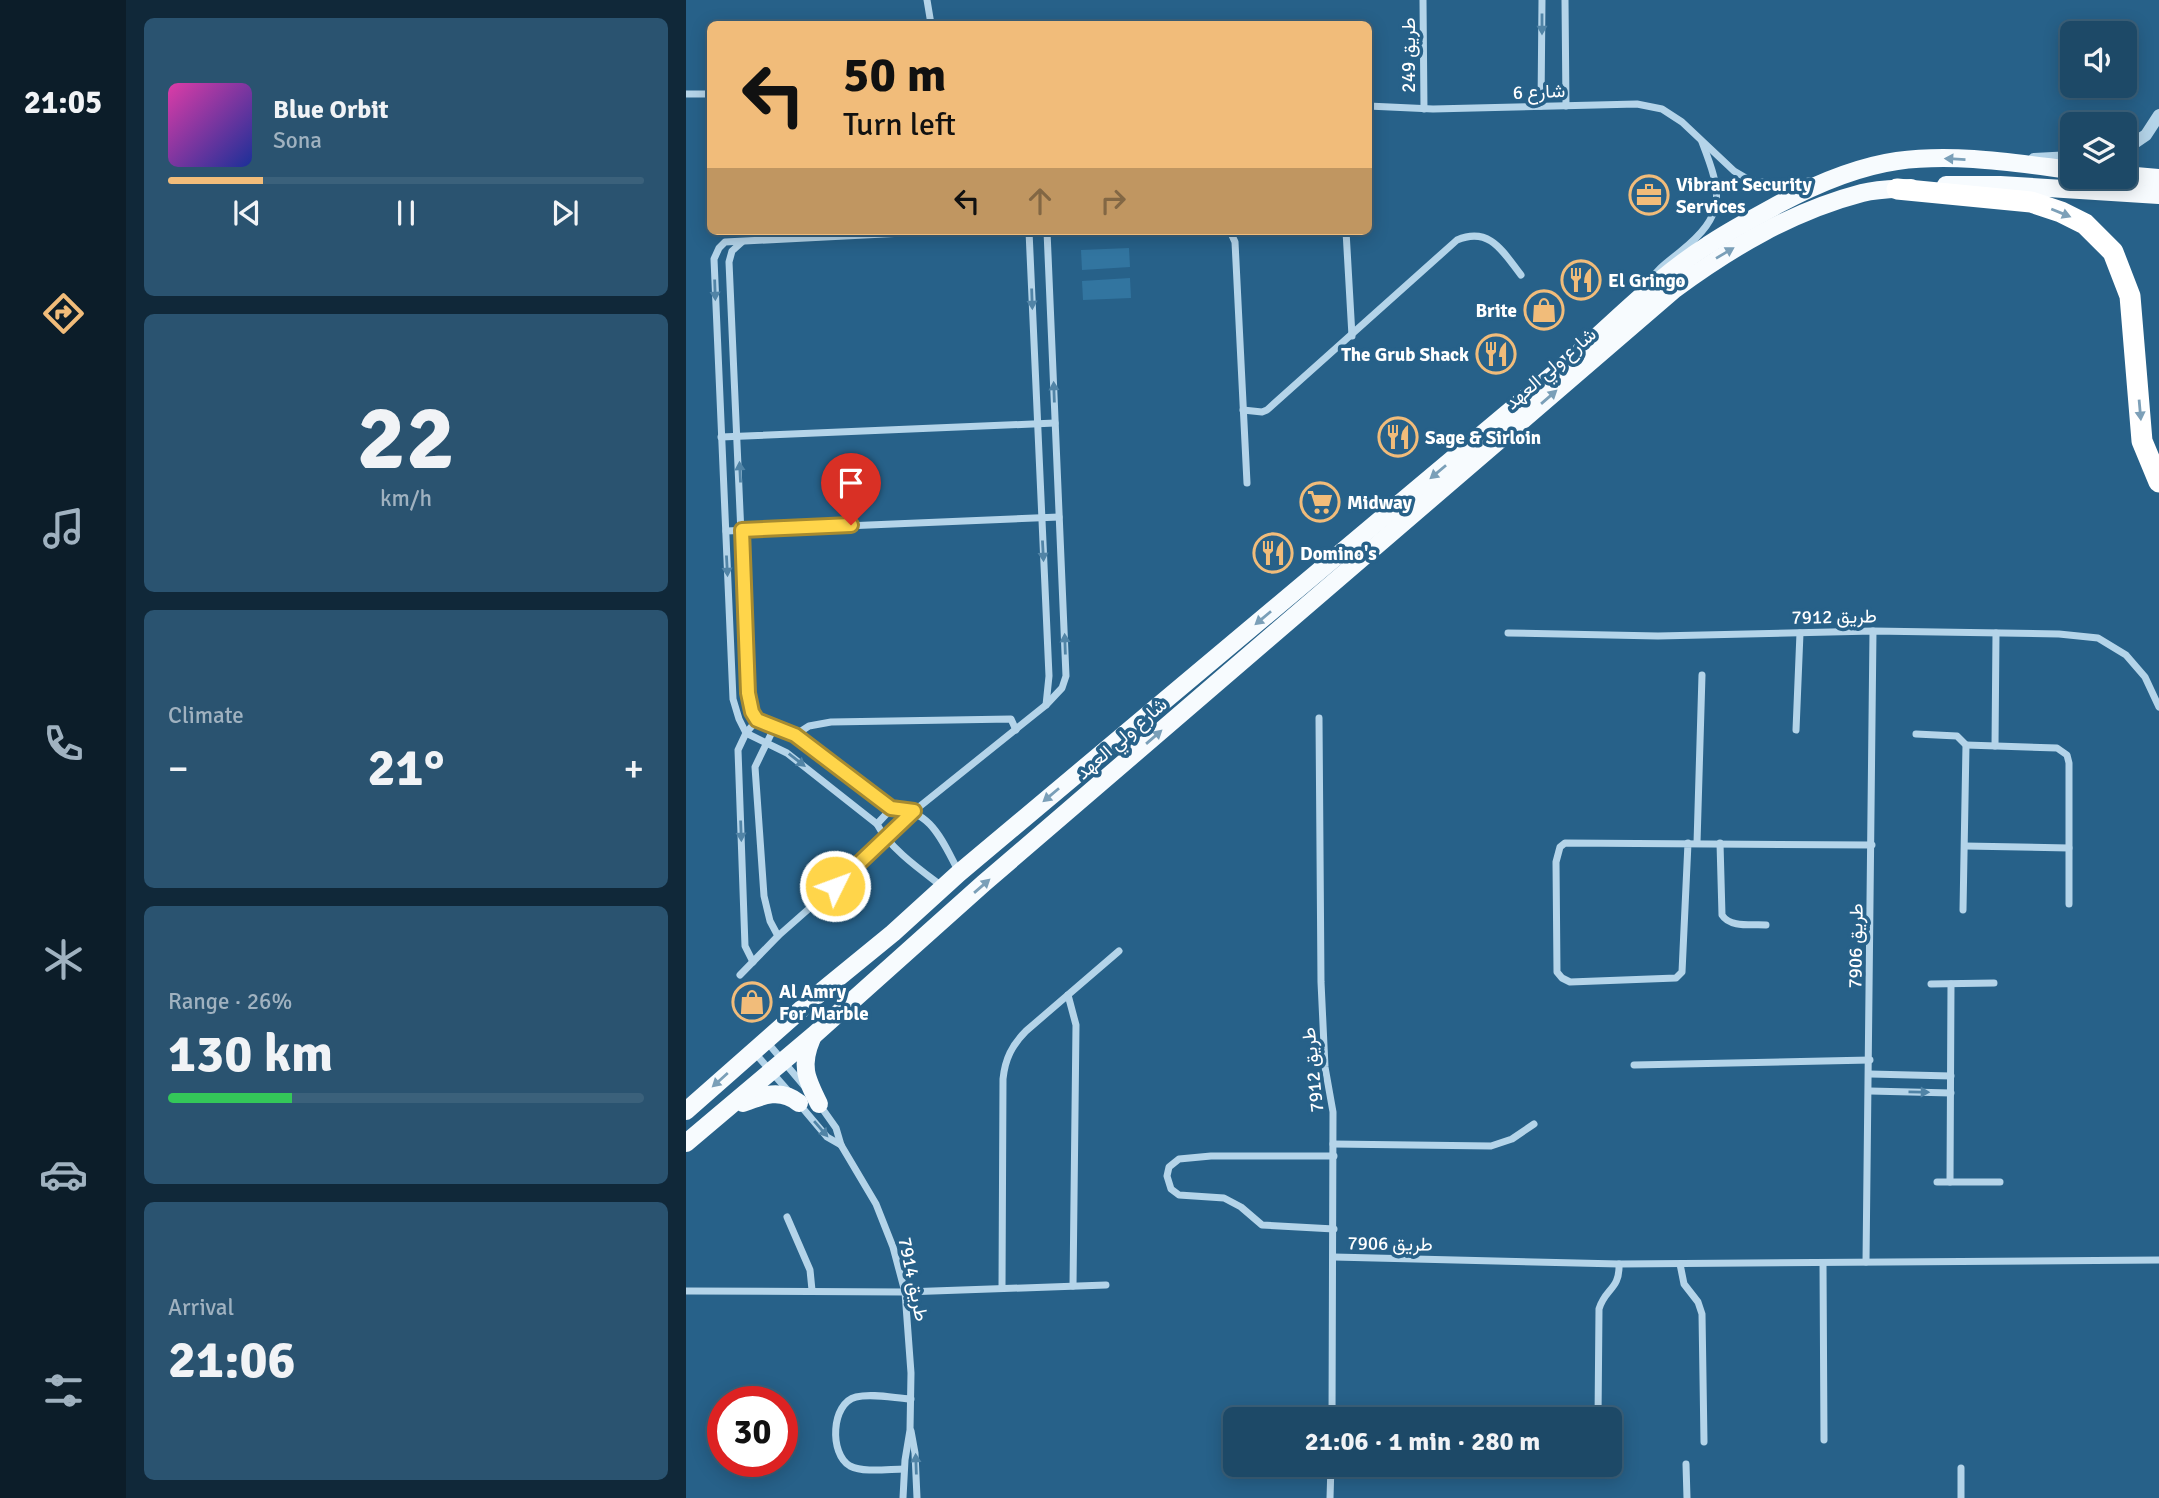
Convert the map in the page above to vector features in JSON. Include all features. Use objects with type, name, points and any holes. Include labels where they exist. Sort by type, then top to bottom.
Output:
[{"type":"highway","points":[[1898,189],[2031,202],[2085,224],[2113,252],[2130,296],[2142,441],[2159,482]]},
{"type":"main road","name":"شارع ولي العهد","points":[[686,1111],[759,1045],[945,888],[959,873],[1706,245],[1802,191],[1851,172],[1908,161],[1944,158],[2060,169]]},
{"type":"main road","points":[[2137,176],[2159,178]]},
{"type":"main road","name":"شارع ولي العهد","points":[[686,1143],[730,1108],[984,883],[1675,289],[1712,262],[1754,236],[1808,211],[1864,193],[1940,185],[2000,185],[2159,195]]},
{"type":"main road","points":[[870,985],[902,944],[955,893],[959,873]]},
{"type":"main road","points":[[814,1035],[805,1060],[805,1070],[819,1104]]},
{"type":"main road","points":[[730,1108],[766,1094],[791,1097],[799,1103]]},
{"type":"street","points":[[927,0],[930,21]]},
{"type":"street","name":"طريق 249","points":[[1423,0],[1424,109]]},
{"type":"street","points":[[1541,106],[1542,0]]},
{"type":"street","points":[[1565,0],[1566,106]]},
{"type":"street","points":[[686,94],[707,94]]},
{"type":"street","name":"شارع 6","points":[[1372,106],[1424,109],[1637,104],[1662,109],[1682,122],[1734,172],[1751,181],[1789,185],[1851,172]]},
{"type":"street","points":[[2137,141],[2146,135],[2159,115]]},
{"type":"street","points":[[1637,301],[1654,273],[1700,236],[1713,218],[1717,195],[1715,175],[1701,138]]},
{"type":"street","points":[[2004,162],[2060,158]]},
{"type":"street","points":[[870,235],[725,242],[714,259],[733,699],[746,733],[787,752],[877,824],[887,838],[916,866],[945,888]]},
{"type":"street","points":[[1029,235],[1049,676],[1046,705]]},
{"type":"street","points":[[740,975],[914,811],[1016,730],[1062,688],[1066,676],[1047,235]]},
{"type":"street","points":[[1232,235],[1235,242],[1247,483]]},
{"type":"street","points":[[1346,235],[1352,336]]},
{"type":"street","points":[[1243,410],[1267,410],[1457,240],[1467,236],[1483,237],[1496,243],[1521,275]]},
{"type":"street","points":[[742,242],[732,251],[729,262],[748,693],[752,712],[757,720],[795,735],[891,808],[914,811],[929,823],[959,873]]},
{"type":"street","points":[[721,438],[1055,423]]},
{"type":"street","points":[[726,531],[1059,517]]},
{"type":"street","name":"طريق 7912","points":[[1508,633],[1658,636],[1873,631],[2098,638],[2126,655],[2145,677],[2159,707]]},
{"type":"street","name":"طريق 7906","points":[[1866,1262],[1870,1091],[1873,631]]},
{"type":"street","points":[[1796,730],[1800,633]]},
{"type":"street","points":[[1994,746],[1996,633]]},
{"type":"street","points":[[1702,675],[1692,844],[1682,972],[1675,978],[1570,982],[1562,978],[1557,972],[1556,862],[1560,847],[1565,843],[1692,844],[1720,843],[1872,845]]},
{"type":"street","name":"طريق 7912","points":[[1319,718],[1321,982],[1325,1067],[1333,1112],[1334,1144],[1332,1407]]},
{"type":"street","points":[[795,735],[809,726],[842,722],[1011,719],[1016,730]]},
{"type":"street","points":[[753,962],[745,946],[738,750],[746,733],[757,720]]},
{"type":"street","points":[[774,728],[755,766],[764,896],[770,921],[779,936]]},
{"type":"street","points":[[1916,734],[1958,736],[1966,745],[1963,910]]},
{"type":"street","points":[[1966,745],[2057,748],[2067,755],[2069,904]]},
{"type":"street","points":[[877,824],[891,808]]},
{"type":"street","points":[[1720,843],[1722,915],[1726,921],[1732,923],[1766,925]]},
{"type":"street","points":[[1965,846],[2069,848]]},
{"type":"street","points":[[1002,1288],[1004,1070],[1009,1053],[1020,1038],[1119,951]]},
{"type":"street","points":[[1931,984],[1994,983]]},
{"type":"street","points":[[1950,1182],[1951,984]]},
{"type":"street","points":[[1068,995],[1076,1035],[1073,1286]]},
{"type":"street","name":"طريق 7914","points":[[759,1045],[819,1104],[836,1128],[842,1145],[866,1184],[886,1226],[905,1292],[910,1346],[910,1430],[903,1498]]},
{"type":"street","name":"طريق 7914","points":[[759,1045],[778,1066],[799,1103],[827,1137],[842,1145]]},
{"type":"street","points":[[1634,1065],[1870,1060]]},
{"type":"street","points":[[1870,1074],[1951,1076]]},
{"type":"street","points":[[1870,1091],[1951,1093]]},
{"type":"street","points":[[1334,1144],[1491,1146],[1512,1139],[1534,1124]]},
{"type":"street","points":[[1334,1156],[1189,1158],[1172,1163],[1167,1176],[1171,1189],[1179,1195],[1224,1198],[1241,1207],[1262,1225],[1334,1229]]},
{"type":"street","points":[[1937,1182],[2000,1182]]},
{"type":"street","points":[[787,1217],[810,1270],[812,1290]]},
{"type":"street","name":"طريق 7906","points":[[1334,1257],[1619,1264],[2159,1259]]},
{"type":"street","points":[[1823,1263],[1824,1440]]},
{"type":"street","points":[[1598,1407],[1599,1310],[1603,1299],[1619,1280],[1619,1264]]},
{"type":"street","points":[[1680,1264],[1684,1284],[1698,1302],[1702,1314],[1704,1442]]},
{"type":"street","points":[[686,1290],[905,1292],[1105,1285]]},
{"type":"street","points":[[904,1469],[851,1467],[841,1458],[837,1448],[838,1417],[843,1404],[854,1397],[911,1399]]},
{"type":"street","name":"طريق 7914","points":[[910,1430],[915,1453],[917,1498]]},
{"type":"street","points":[[1686,1464],[1688,1498]]},
{"type":"street","points":[[1961,1468],[1961,1498]]},
{"type":"street","points":[[1331,1477],[1331,1498]]},
{"type":"shaded area","points":[[1129,248],[1130,267],[1082,270],[1081,250]]},
{"type":"shaded area","points":[[1130,278],[1131,298],[1083,300],[1082,281]]},
{"type":"place","name":"Vibrant Security Services","points":[[1649,195]]},
{"type":"place","name":"El Gringo","points":[[1581,280]]},
{"type":"place","name":"Brite","points":[[1544,310]]},
{"type":"place","name":"The Grub Shack","points":[[1496,354]]},
{"type":"place","name":"Sage & Sirloin","points":[[1398,437]]},
{"type":"place","name":"Midway","points":[[1320,502]]},
{"type":"place","name":"Domino's","points":[[1273,553]]},
{"type":"place","name":"Al Amry For Marble","points":[[752,1002]]},
{"type":"route","points":[[835,886],[914,811],[891,808],[795,735],[757,720],[752,712],[748,693],[742,530],[851,525]]}]
